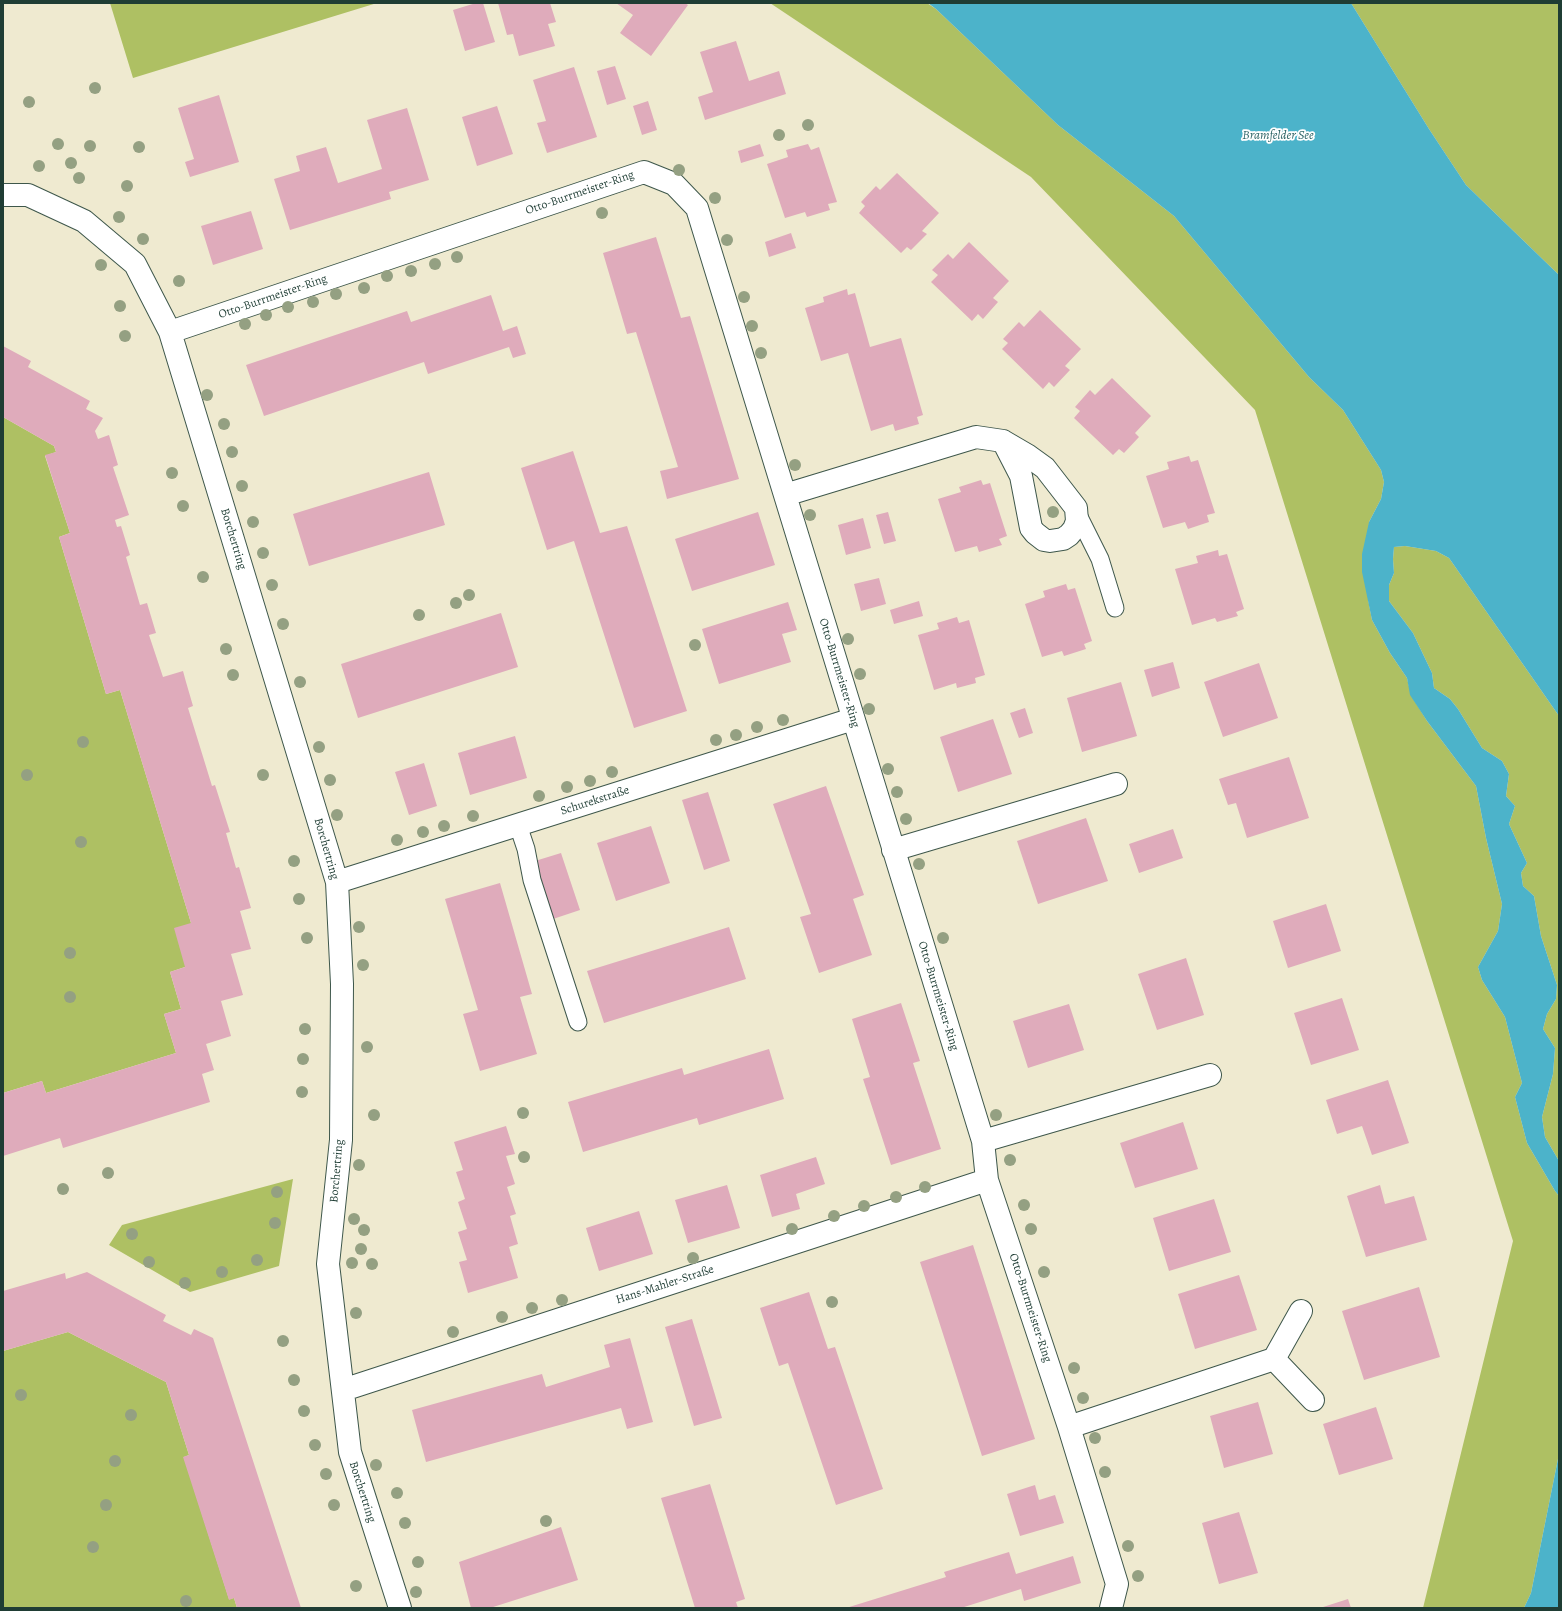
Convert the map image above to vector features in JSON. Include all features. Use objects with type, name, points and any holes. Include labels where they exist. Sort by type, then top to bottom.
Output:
[{"type":"street","name":"Otto-Burrmeister-Ring","points":[[170,332],[644,172],[674,184],[697,208],[983,1141],[987,1180],[1069,1427],[1117,1584],[1111,1608]]},
{"type":"street","name":"Borchertring","points":[[3,195],[28,195],[84,221],[135,264],[170,332],[337,882],[342,984],[341,1140],[328,1264],[350,1452],[400,1608]]},
{"type":"street","points":[[785,495],[976,437],[1003,441],[1027,455],[1045,468],[1076,508],[1077,521],[1074,529],[1063,539],[1050,541],[1044,540],[1031,528],[1021,476],[1003,441]]},
{"type":"street","name":"Schurekstraße","points":[[337,882],[853,719]]},
{"type":"street","points":[[893,850],[1116,784]]},
{"type":"street","points":[[983,1141],[1210,1075]]},
{"type":"street","name":"Hans-Mahler-Straße","points":[[343,1390],[987,1180]]},
{"type":"street","points":[[1069,1427],[1274,1359],[1301,1311]]},
{"type":"street","points":[[1274,1359],[1313,1400]]},
{"type":"lane","points":[[1077,513],[1100,560],[1115,608]]},
{"type":"lane","points":[[518,825],[526,849],[532,880],[578,1022]]},
{"type":"green space","points":[[110,3],[377,3],[133,78]]},
{"type":"green space","points":[[770,3],[927,3],[936,9],[1058,125],[1174,216],[1309,377],[1343,410],[1381,470],[1384,482],[1381,499],[1369,522],[1368,599],[1372,620],[1390,653],[1407,678],[1411,695],[1427,721],[1476,786],[1486,838],[1502,904],[1498,931],[1478,967],[1482,980],[1505,1017],[1522,1083],[1515,1097],[1527,1143],[1559,1196],[1559,1454],[1531,1593],[1524,1608],[1423,1608],[1513,1241],[1255,410],[1031,177]]},
{"type":"green space","points":[[1351,3],[1559,3],[1559,275],[1466,185],[1429,129]]},
{"type":"green space","points":[[3,417],[54,446],[56,452],[45,456],[70,533],[59,537],[106,694],[120,690],[191,923],[185,967],[170,972],[181,1009],[164,1014],[176,1053],[46,1093],[42,1081],[3,1093]]},
{"type":"green space","points":[[1405,546],[1436,551],[1449,558],[1559,716],[1559,1161],[1545,1137],[1542,1117],[1553,1074],[1555,1048],[1543,1029],[1547,1014],[1556,999],[1557,985],[1541,936],[1534,896],[1523,886],[1521,873],[1527,863],[1509,824],[1515,806],[1506,796],[1509,774],[1502,761],[1482,748],[1458,709],[1450,699],[1434,688],[1432,673],[1413,633],[1389,601],[1389,585],[1394,573],[1394,547]]},
{"type":"green space","points":[[293,1179],[279,1266],[190,1292],[109,1245],[122,1225]]},
{"type":"green space","points":[[68,1332],[166,1382],[189,1455],[184,1457],[229,1599],[234,1598],[237,1608],[3,1608],[3,1351]]},
{"type":"water","name":"Bramfelder See","points":[[928,3],[1351,3],[1429,129],[1466,185],[1559,275],[1559,716],[1449,558],[1436,551],[1405,546],[1394,547],[1394,573],[1389,585],[1389,601],[1413,633],[1432,673],[1434,688],[1450,699],[1458,709],[1482,748],[1502,761],[1509,774],[1506,796],[1515,806],[1509,824],[1527,863],[1521,873],[1523,886],[1534,896],[1541,936],[1557,985],[1556,999],[1547,1014],[1543,1029],[1555,1048],[1553,1074],[1542,1117],[1545,1137],[1559,1161],[1559,1196],[1527,1143],[1515,1097],[1522,1083],[1505,1017],[1482,980],[1478,967],[1498,931],[1502,904],[1486,838],[1476,786],[1427,721],[1410,695],[1407,678],[1390,653],[1372,620],[1362,572],[1362,554],[1369,522],[1381,499],[1384,482],[1381,470],[1343,410],[1309,377],[1174,216],[1058,125]]},
{"type":"water","points":[[1559,1454],[1559,1608],[1524,1608],[1531,1593]]},
{"type":"building","points":[[476,3],[483,3],[495,42],[465,51],[453,10]]},
{"type":"building","points":[[498,3],[550,3],[556,22],[548,24],[555,46],[519,56],[513,34],[507,35]]},
{"type":"building","points":[[616,3],[685,3],[688,5],[651,56],[620,33],[633,15]]},
{"type":"building","points":[[736,41],[749,81],[779,71],[786,94],[705,120],[698,97],[713,92],[700,52]]},
{"type":"building","points":[[615,66],[626,99],[607,105],[597,71]]},
{"type":"building","points":[[574,67],[597,137],[547,153],[537,123],[546,121],[533,80]]},
{"type":"building","points":[[219,95],[239,162],[190,177],[185,162],[194,159],[178,108]]},
{"type":"building","points":[[648,101],[657,130],[642,135],[633,106]]},
{"type":"building","points":[[497,106],[513,154],[477,166],[462,117]]},
{"type":"building","points":[[407,108],[429,180],[389,192],[391,199],[290,230],[274,179],[300,171],[296,156],[326,147],[338,183],[382,169],[367,120]]},
{"type":"building","points":[[760,144],[764,156],[741,163],[738,151]]},
{"type":"building","points":[[808,144],[811,150],[819,147],[837,202],[828,204],[830,210],[807,217],[805,212],[785,218],[767,164],[788,157],[786,150]]},
{"type":"building","points":[[897,173],[939,213],[922,231],[927,234],[911,250],[907,247],[901,253],[859,213],[865,206],[861,202],[876,186],[880,190]]},
{"type":"building","points":[[251,211],[263,249],[213,265],[201,226]]},
{"type":"building","points":[[791,233],[796,248],[769,257],[765,242]]},
{"type":"building","points":[[656,237],[681,318],[690,316],[739,479],[667,499],[660,471],[678,467],[636,332],[627,334],[603,253]]},
{"type":"building","points":[[969,242],[1009,281],[993,298],[998,302],[983,319],[978,314],[972,321],[931,282],[938,275],[932,270],[948,254],[953,259]]},
{"type":"building","points":[[847,289],[848,295],[855,293],[870,347],[901,338],[923,415],[917,417],[919,424],[895,431],[893,424],[871,431],[848,353],[821,361],[805,308],[824,302],[823,297]]},
{"type":"building","points":[[491,295],[503,331],[517,326],[526,354],[513,358],[509,347],[428,374],[424,362],[264,416],[246,365],[407,311],[411,322]]},
{"type":"building","points":[[1040,310],[1081,349],[1065,366],[1070,370],[1054,387],[1049,382],[1043,389],[1002,349],[1008,343],[1003,339],[1019,322],[1024,327]]},
{"type":"building","points":[[3,346],[31,361],[28,367],[90,401],[86,409],[103,418],[95,431],[98,439],[109,435],[118,465],[113,467],[129,515],[115,520],[117,527],[121,526],[130,555],[126,557],[140,605],[147,603],[156,633],[149,635],[163,677],[183,671],[193,706],[188,708],[212,786],[215,785],[230,832],[226,833],[236,868],[239,867],[251,908],[240,911],[251,949],[231,954],[243,995],[221,1001],[231,1036],[206,1044],[214,1070],[202,1074],[210,1102],[63,1148],[60,1138],[3,1156],[3,1093],[42,1081],[46,1093],[176,1053],[164,1014],[181,1009],[170,972],[185,967],[174,928],[191,923],[120,690],[106,694],[59,537],[70,533],[45,455],[56,452],[54,446],[3,417]]},
{"type":"building","points":[[1112,378],[1151,416],[1135,433],[1139,437],[1124,453],[1119,449],[1113,455],[1074,418],[1080,411],[1075,407],[1090,390],[1095,395]]},
{"type":"building","points":[[573,451],[600,533],[627,526],[687,711],[634,728],[574,541],[547,550],[521,468]]},
{"type":"building","points":[[1189,456],[1191,462],[1198,460],[1215,513],[1207,515],[1209,522],[1188,529],[1185,522],[1163,528],[1146,476],[1169,469],[1167,462]]},
{"type":"building","points":[[429,472],[445,525],[309,566],[293,514]]},
{"type":"building","points":[[981,480],[983,485],[990,483],[1007,536],[999,539],[1002,545],[979,552],[977,546],[955,552],[938,499],[961,492],[959,487]]},
{"type":"building","points":[[758,512],[775,565],[692,591],[675,539]]},
{"type":"building","points":[[888,512],[896,541],[884,544],[876,515]]},
{"type":"building","points":[[863,518],[871,548],[846,555],[838,525]]},
{"type":"building","points":[[1218,550],[1219,556],[1227,554],[1244,609],[1236,612],[1238,616],[1217,622],[1215,618],[1192,625],[1175,569],[1198,563],[1196,556]]},
{"type":"building","points":[[879,578],[886,604],[861,611],[854,584]]},
{"type":"building","points":[[1066,584],[1068,590],[1075,588],[1092,641],[1084,644],[1086,649],[1064,656],[1062,651],[1042,657],[1025,604],[1045,597],[1043,591]]},
{"type":"building","points":[[919,601],[923,616],[894,624],[890,610]]},
{"type":"building","points":[[788,602],[797,630],[782,634],[791,662],[719,684],[702,629]]},
{"type":"building","points":[[501,613],[518,667],[358,718],[341,664]]},
{"type":"building","points":[[957,617],[959,623],[969,620],[985,675],[975,678],[976,683],[957,688],[956,683],[934,690],[918,635],[939,629],[937,623]]},
{"type":"building","points":[[1173,662],[1180,688],[1152,697],[1144,670]]},
{"type":"building","points":[[1259,663],[1278,718],[1223,737],[1204,682]]},
{"type":"building","points":[[1121,682],[1137,736],[1082,752],[1067,698]]},
{"type":"building","points":[[1025,708],[1033,733],[1019,738],[1010,713]]},
{"type":"building","points":[[993,719],[1012,774],[958,792],[940,737]]},
{"type":"building","points":[[515,736],[527,778],[470,795],[458,753]]},
{"type":"building","points":[[1289,757],[1309,818],[1247,838],[1236,803],[1228,805],[1219,779]]},
{"type":"building","points":[[424,763],[437,806],[409,815],[395,772]]},
{"type":"building","points":[[826,786],[864,895],[853,899],[872,955],[819,973],[800,917],[811,914],[773,804]]},
{"type":"building","points":[[708,792],[730,861],[704,870],[682,800]]},
{"type":"building","points":[[1086,818],[1108,881],[1038,904],[1017,841]]},
{"type":"building","points":[[651,826],[670,883],[616,901],[597,843]]},
{"type":"building","points":[[1173,829],[1183,858],[1139,873],[1129,844]]},
{"type":"building","points":[[561,853],[580,910],[553,919],[535,861]]},
{"type":"building","points":[[500,883],[532,994],[520,997],[537,1054],[480,1071],[463,1014],[478,1010],[445,899]]},
{"type":"building","points":[[1326,904],[1341,951],[1288,968],[1273,921]]},
{"type":"building","points":[[729,927],[746,979],[604,1023],[587,971]]},
{"type":"building","points":[[1186,958],[1204,1015],[1157,1030],[1138,974]]},
{"type":"building","points":[[1342,998],[1359,1050],[1311,1065],[1294,1013]]},
{"type":"building","points":[[901,1003],[920,1061],[913,1063],[941,1149],[891,1165],[863,1079],[870,1077],[852,1019]]},
{"type":"building","points":[[1069,1004],[1084,1050],[1028,1068],[1013,1021]]},
{"type":"building","points":[[769,1049],[784,1099],[699,1125],[697,1118],[583,1152],[568,1102],[682,1068],[684,1075]]},
{"type":"building","points":[[1388,1080],[1409,1143],[1372,1155],[1362,1126],[1337,1134],[1326,1100]]},
{"type":"building","points":[[1183,1122],[1198,1169],[1135,1188],[1120,1143]]},
{"type":"building","points":[[506,1126],[515,1154],[506,1156],[515,1184],[507,1187],[516,1214],[510,1216],[518,1244],[509,1247],[518,1278],[468,1293],[459,1262],[467,1260],[458,1232],[467,1229],[458,1202],[465,1199],[456,1172],[463,1170],[454,1142]]},
{"type":"building","points":[[816,1157],[825,1184],[796,1194],[800,1209],[772,1217],[760,1175]]},
{"type":"building","points":[[727,1185],[740,1228],[688,1243],[675,1200]]},
{"type":"building","points":[[1380,1185],[1385,1204],[1414,1196],[1427,1240],[1366,1257],[1347,1196]]},
{"type":"building","points":[[1214,1199],[1231,1252],[1169,1271],[1153,1218]]},
{"type":"building","points":[[639,1211],[653,1254],[599,1271],[586,1228]]},
{"type":"building","points":[[973,1245],[1035,1439],[982,1456],[920,1262]]},
{"type":"building","points":[[87,1272],[166,1315],[163,1321],[191,1335],[194,1329],[213,1338],[301,1608],[237,1608],[234,1598],[229,1600],[183,1457],[189,1455],[166,1382],[68,1332],[3,1351],[3,1291],[65,1273],[66,1279]]},
{"type":"building","points":[[1239,1275],[1257,1330],[1195,1349],[1178,1294]]},
{"type":"building","points":[[1419,1287],[1440,1357],[1364,1380],[1342,1311]]},
{"type":"building","points":[[809,1292],[828,1349],[835,1347],[883,1489],[836,1505],[788,1363],[779,1366],[760,1308]]},
{"type":"building","points":[[692,1319],[722,1418],[694,1426],[665,1327]]},
{"type":"building","points":[[630,1338],[653,1422],[627,1429],[621,1408],[426,1462],[412,1410],[542,1374],[546,1387],[610,1367],[604,1345]]},
{"type":"building","points":[[1258,1402],[1273,1454],[1224,1468],[1210,1416]]},
{"type":"building","points":[[1376,1407],[1393,1459],[1339,1475],[1323,1424]]},
{"type":"building","points":[[710,1484],[745,1599],[736,1602],[738,1608],[695,1608],[661,1498]]},
{"type":"building","points":[[1035,1485],[1039,1500],[1055,1495],[1064,1523],[1020,1536],[1007,1494]]},
{"type":"building","points":[[1239,1512],[1258,1573],[1219,1584],[1202,1523]]},
{"type":"building","points":[[561,1527],[578,1580],[490,1608],[471,1608],[459,1562]]},
{"type":"building","points":[[1009,1552],[1016,1574],[1073,1556],[1081,1583],[1024,1601],[1021,1589],[961,1608],[846,1608],[946,1577],[944,1572]]},
{"type":"building","points":[[1348,1599],[1351,1608],[1320,1608]]}]
